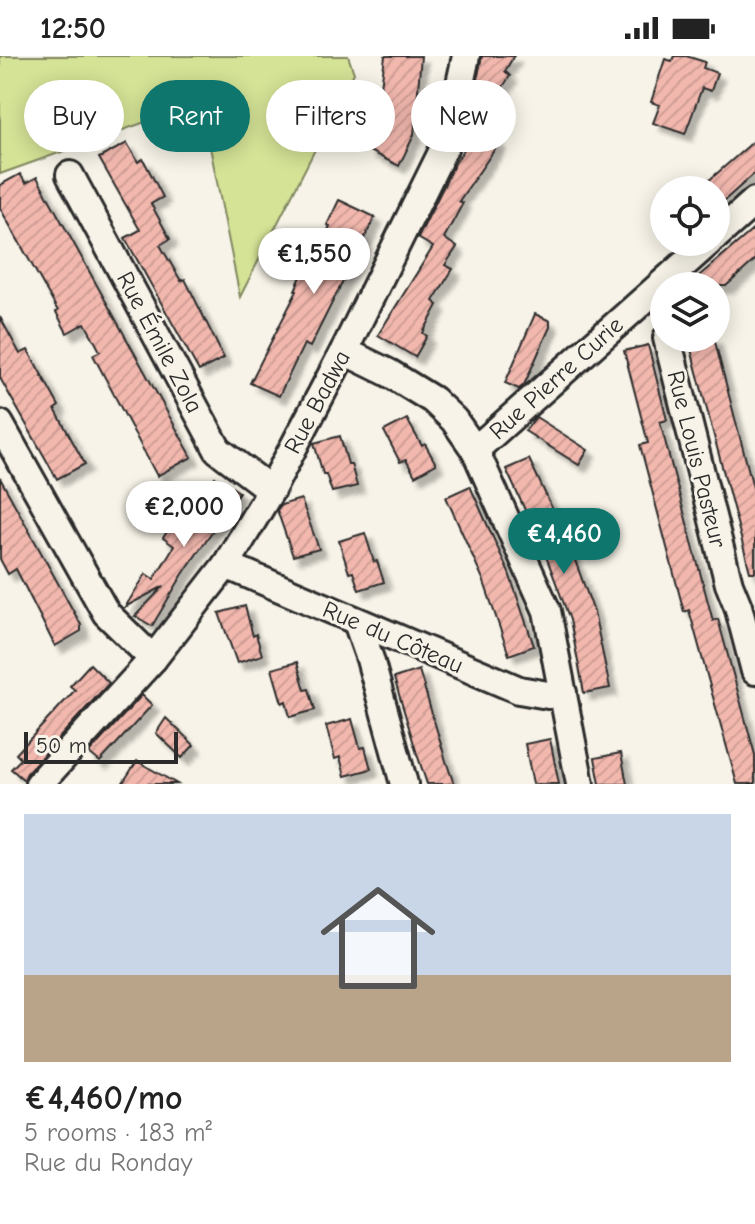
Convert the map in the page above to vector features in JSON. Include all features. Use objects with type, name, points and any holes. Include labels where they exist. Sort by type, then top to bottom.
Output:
[{"type":"street","name":"Rue Badwa","points":[[39,784],[153,659],[226,565],[271,490],[344,351],[448,140],[466,56]]},
{"type":"street","name":"Rue Émile Zola","points":[[70,175],[218,450],[271,490]]},
{"type":"street","points":[[730,223],[755,201]]},
{"type":"street","name":"Rue Pierre Curie","points":[[475,450],[693,256]]},
{"type":"street","points":[[646,298],[650,305]]},
{"type":"street","points":[[344,351],[389,373],[433,400],[454,420],[475,450],[544,600],[580,784]]},
{"type":"street","name":"Rue Louis Pasteur","points":[[670,352],[721,555],[755,671]]},
{"type":"street","points":[[0,424],[106,613],[153,659]]},
{"type":"street","name":"Rue du Côteau","points":[[226,565],[519,690],[548,695],[563,693]]},
{"type":"street","points":[[357,622],[404,784]]},
{"type":"green space","points":[[0,56],[348,56],[354,73],[350,80],[266,80],[266,152],[314,152],[240,297],[211,152],[250,152],[250,80],[140,80],[140,124],[124,130],[124,80],[24,80],[24,152],[61,152],[0,174]]},
{"type":"building","points":[[385,56],[421,56],[419,80],[411,80],[411,141],[399,166],[371,152],[395,152],[395,80],[382,80]]},
{"type":"building","points":[[482,56],[514,56],[505,71],[510,76],[507,80],[477,80]]},
{"type":"building","points":[[674,56],[705,62],[703,68],[717,73],[711,91],[702,88],[685,134],[653,123],[660,105],[651,102],[665,59],[672,61]]},
{"type":"building","points":[[755,140],[755,173],[730,195],[730,176],[714,176]]},
{"type":"building","points":[[127,143],[138,162],[143,159],[163,197],[151,204],[170,239],[160,245],[181,281],[185,279],[224,358],[199,371],[125,238],[140,230],[99,158],[110,152],[124,152]]},
{"type":"building","points":[[462,152],[493,152],[459,201],[463,203],[444,238],[457,247],[445,265],[453,269],[433,301],[438,305],[423,333],[427,336],[415,357],[378,335],[433,247],[418,238]]},
{"type":"building","points":[[20,174],[26,183],[37,177],[192,457],[157,476],[93,355],[100,351],[85,323],[67,333],[58,311],[0,208],[0,185]]},
{"type":"building","points":[[339,200],[375,217],[310,347],[304,344],[279,396],[250,383],[297,291],[306,265],[310,267],[330,226],[327,225]]},
{"type":"building","points":[[755,228],[755,260],[730,282],[730,272],[703,272],[722,256],[730,256],[730,249]]},
{"type":"building","points":[[535,314],[550,321],[550,327],[524,385],[519,389],[505,383]]},
{"type":"building","points":[[0,317],[20,354],[28,350],[59,406],[55,409],[85,464],[57,479],[0,378]]},
{"type":"building","points":[[648,345],[667,420],[660,422],[713,621],[718,619],[755,755],[755,784],[737,784],[689,610],[684,612],[640,445],[648,443],[624,351]]},
{"type":"building","points":[[692,352],[718,352],[755,495],[755,572],[750,572]]},
{"type":"building","points":[[536,417],[588,450],[579,465],[525,431]]},
{"type":"building","points":[[407,419],[436,464],[415,476],[406,460],[400,462],[384,431]]},
{"type":"building","points":[[340,436],[357,486],[332,492],[314,443]]},
{"type":"building","points":[[529,459],[569,544],[594,612],[610,688],[584,693],[570,620],[544,551],[506,469]]},
{"type":"building","points":[[215,477],[239,492],[152,626],[135,616],[164,586],[125,607],[146,574],[154,579],[174,546],[163,538],[175,519],[187,527],[200,504],[198,501]]},
{"type":"building","points":[[0,478],[81,625],[81,631],[55,646],[16,569],[8,574],[0,559]]},
{"type":"building","points":[[470,486],[509,573],[534,646],[509,655],[483,579],[446,497]]},
{"type":"building","points":[[301,499],[319,549],[293,556],[277,510],[281,505]]},
{"type":"building","points":[[365,533],[384,582],[359,590],[353,572],[349,573],[339,541]]},
{"type":"building","points":[[245,606],[262,655],[237,663],[219,613]]},
{"type":"building","points":[[297,662],[315,710],[290,717],[286,701],[282,703],[272,669]]},
{"type":"building","points":[[90,664],[109,683],[24,780],[11,769],[21,759],[16,754],[75,690],[70,686]]},
{"type":"building","points":[[419,670],[454,784],[427,784],[417,754],[394,678]]},
{"type":"building","points":[[142,695],[152,705],[100,762],[89,753]]},
{"type":"building","points":[[166,718],[194,745],[182,758],[156,733]]},
{"type":"building","points":[[352,719],[360,748],[365,747],[371,769],[345,776],[340,757],[335,759],[326,726]]},
{"type":"building","points":[[550,739],[559,784],[533,784],[525,744]]},
{"type":"building","points":[[621,753],[627,784],[600,784],[595,758]]},
{"type":"building","points":[[137,761],[177,784],[122,784]]}]
